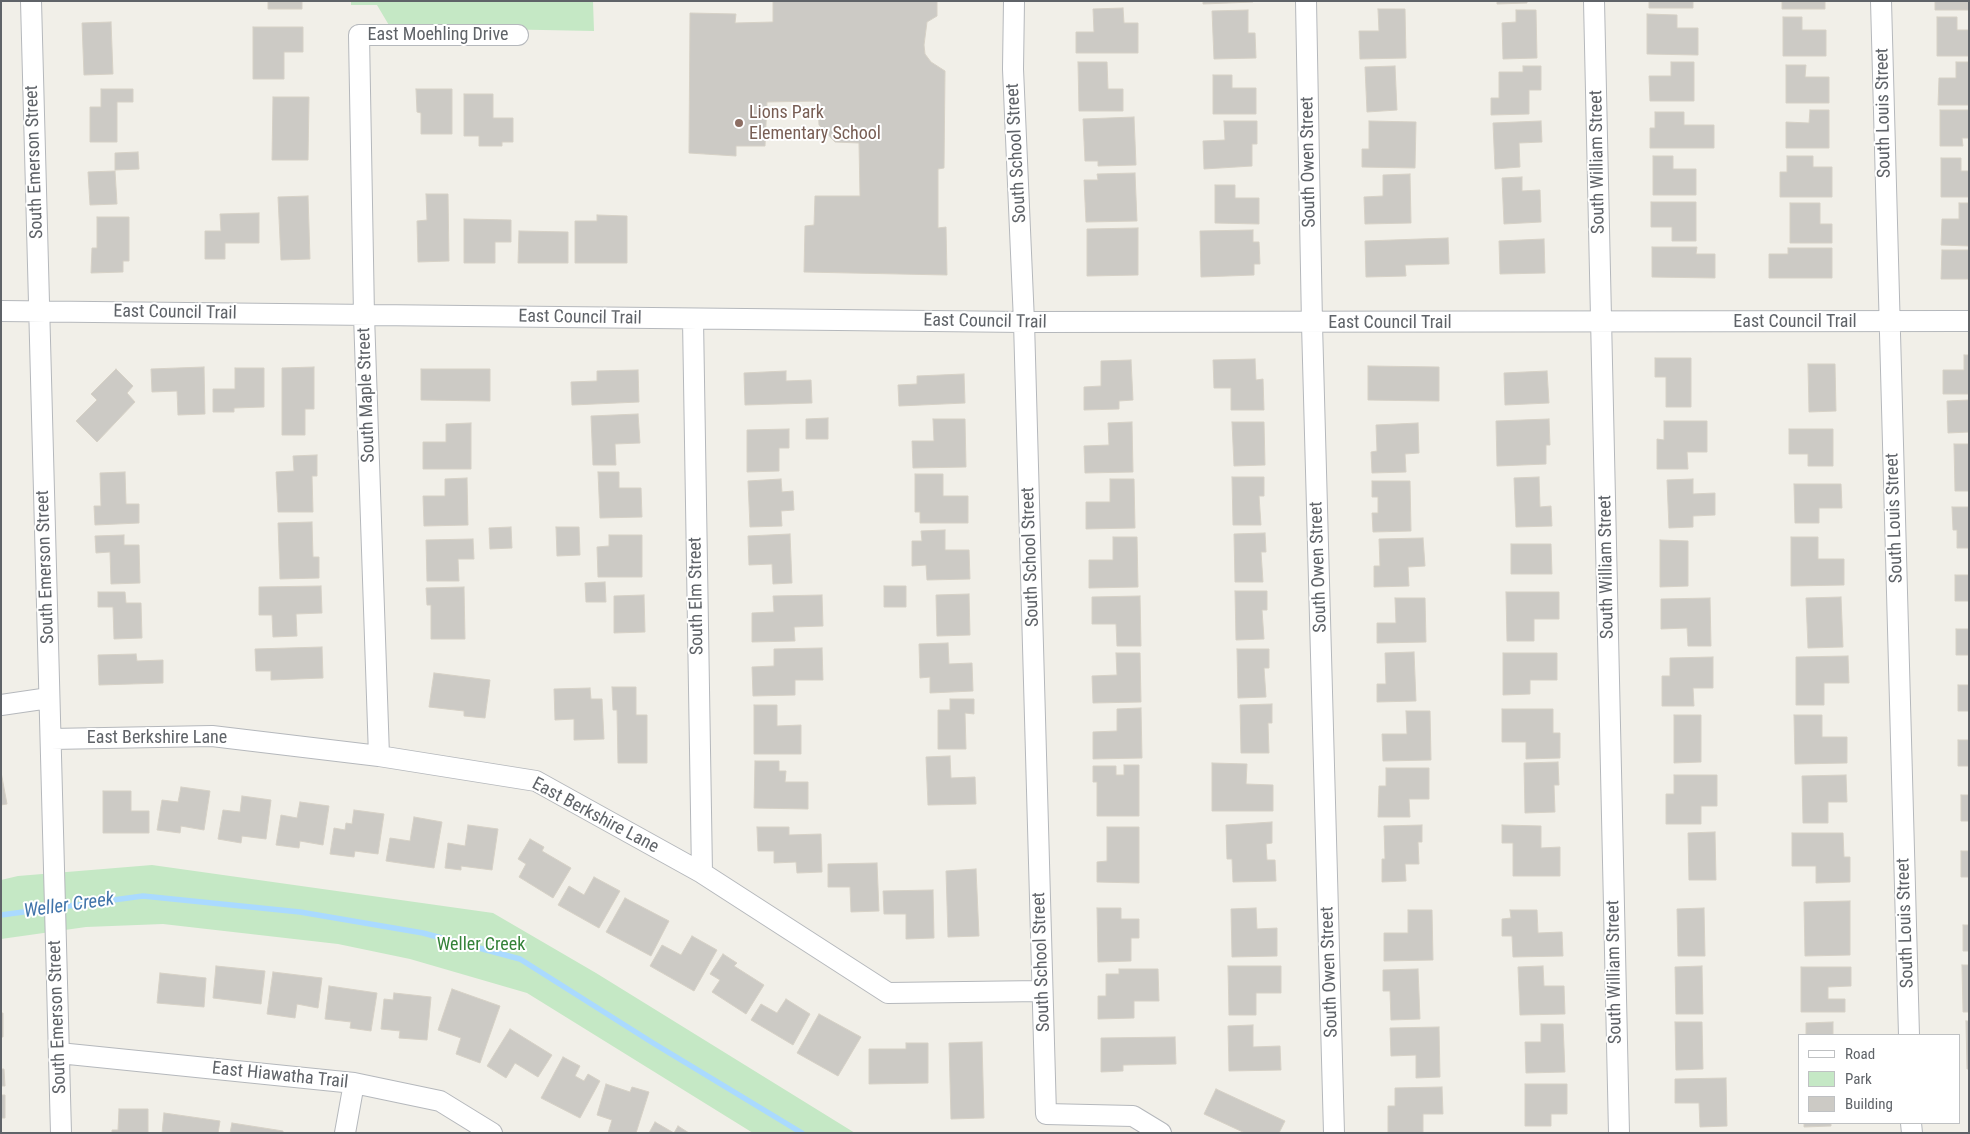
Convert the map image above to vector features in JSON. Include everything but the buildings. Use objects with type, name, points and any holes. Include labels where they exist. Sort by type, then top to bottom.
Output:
[{"type":"street","name":"South Emerson Street","points":[[31,1],[61,1133]]},
{"type":"street","name":"South School Street","points":[[1014,1],[1013,70],[1024,322],[1046,1114],[1133,1116],[1161,1133]]},
{"type":"street","name":"South Owen Street","points":[[1306,1],[1312,324],[1334,1133]]},
{"type":"street","name":"South William Street","points":[[1594,1],[1619,1133]]},
{"type":"street","name":"South Louis Street","points":[[1881,1],[1909,1034]]},
{"type":"street","name":"East Moehling Drive","points":[[359,35],[518,36]]},
{"type":"street","name":"South Maple Street","points":[[359,35],[364,315],[379,756]]},
{"type":"street","name":"East Council Trail","points":[[1,311],[1312,324],[1969,321]]},
{"type":"street","name":"South Elm Street","points":[[693,319],[702,873]]},
{"type":"street","points":[[1,705],[49,698]]},
{"type":"street","name":"East Berkshire Lane","points":[[51,739],[212,736],[379,756],[536,781],[702,873],[888,993],[1042,991]]},
{"type":"street","name":"East Hiawatha Trail","points":[[59,1052],[354,1083],[440,1101],[492,1133]]},
{"type":"street","points":[[345,1133],[354,1083]]},
{"type":"green space","points":[[351,1],[593,1],[594,31],[390,27],[377,5],[351,5]]},
{"type":"green space","name":"Weller Creek","points":[[152,865],[493,913],[596,973],[855,1133],[753,1133],[527,993],[410,959],[338,944],[163,924],[86,927],[1,939],[1,880],[18,876]]},
{"type":"waterway","name":"Weller Creek","points":[[1,915],[143,896],[300,912],[423,933],[520,959],[653,1043],[802,1133]]},
{"type":"place","name":"Lions Park Elementary School","points":[[739,123]]}]
